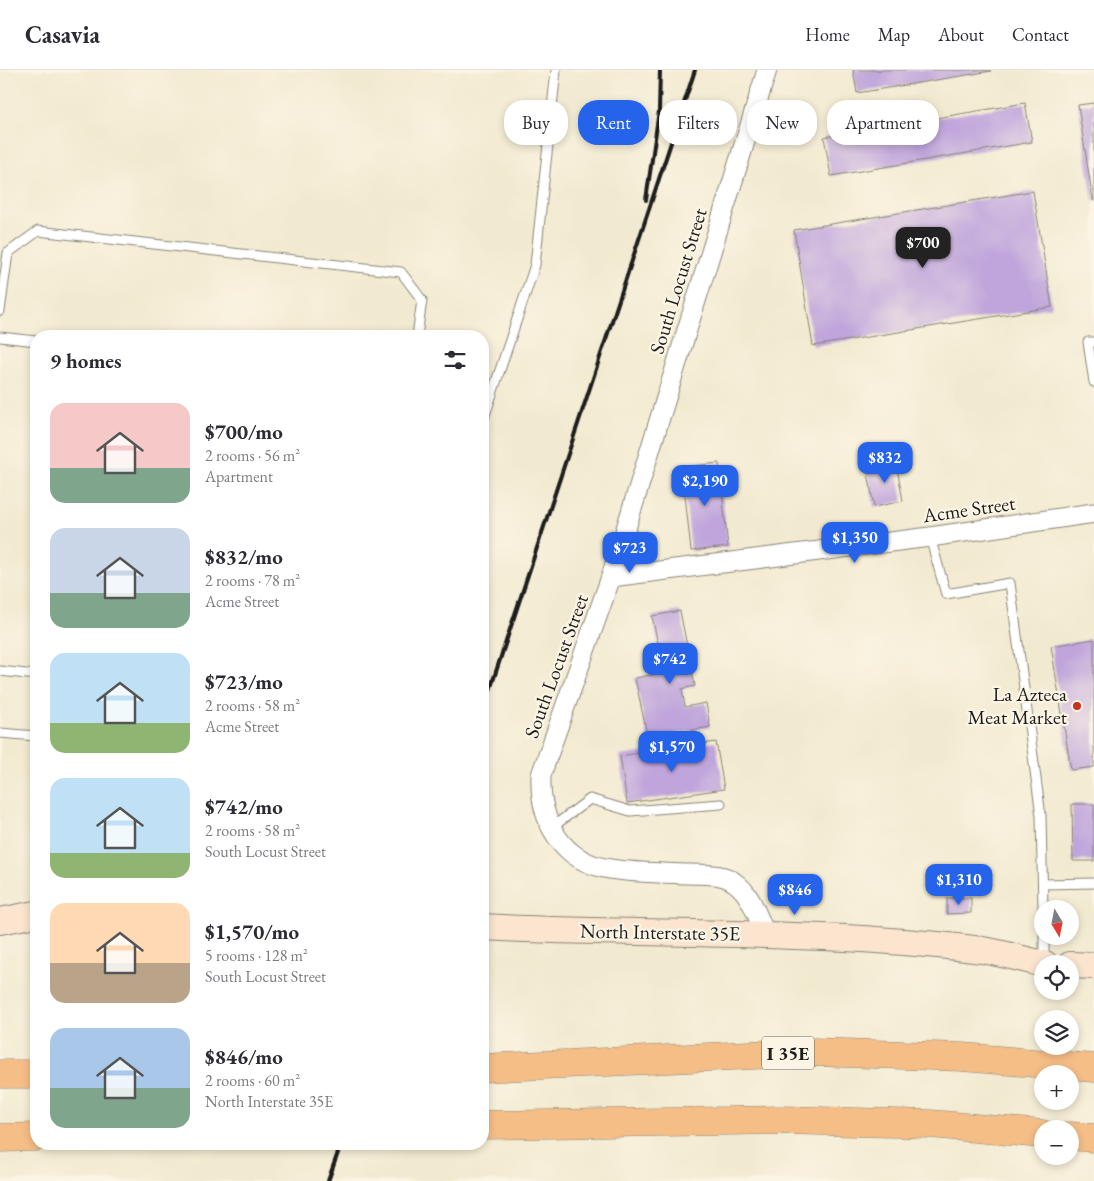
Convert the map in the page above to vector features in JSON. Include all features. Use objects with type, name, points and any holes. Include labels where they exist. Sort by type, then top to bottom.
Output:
[{"type":"highway","name":"I 35E","points":[[489,1068],[814,1052],[962,1057],[1094,1068]]},
{"type":"highway","points":[[0,1074],[30,1074]]},
{"type":"highway","points":[[489,1125],[782,1120],[930,1124],[1034,1133]]},
{"type":"highway","points":[[0,1138],[30,1137]]},
{"type":"highway","points":[[1079,1137],[1094,1138]]},
{"type":"main road","points":[[0,921],[30,915]]},
{"type":"main road","name":"North Interstate 35E","points":[[489,926],[542,930],[765,933],[856,938],[983,950],[1034,962]]},
{"type":"main road","points":[[1079,965],[1094,966]]},
{"type":"street","name":"South Locust Street","points":[[765,933],[746,893],[734,881],[710,875],[609,869],[575,854],[558,840],[550,828],[542,803],[541,775],[611,577],[767,70]]},
{"type":"street","name":"Acme Street","points":[[611,577],[930,537],[1094,513]]},
{"type":"lane","points":[[489,391],[535,265],[556,70]]},
{"type":"lane","points":[[0,311],[8,253],[38,231],[401,272],[422,300],[418,330]]},
{"type":"lane","points":[[0,337],[30,340]]},
{"type":"lane","points":[[1094,342],[1088,342],[1094,382]]},
{"type":"lane","points":[[930,537],[946,594],[1010,583],[1042,816],[1043,900]]},
{"type":"lane","points":[[0,670],[30,674]]},
{"type":"lane","points":[[0,733],[30,736]]},
{"type":"lane","points":[[550,828],[590,799],[630,811],[721,804]]},
{"type":"lane","points":[[1043,884],[1094,883]]},
{"type":"building","points":[[853,70],[990,70],[991,71],[857,93]]},
{"type":"building","points":[[1025,103],[1032,142],[831,176],[824,137],[827,136],[827,145],[939,145],[939,118]]},
{"type":"building","points":[[1094,103],[1094,201],[1093,201],[1078,105]]},
{"type":"building","points":[[1033,191],[1052,307],[813,346],[794,230]]},
{"type":"building","points":[[896,462],[903,501],[874,507],[867,467]]},
{"type":"building","points":[[719,463],[728,547],[691,551],[682,467]]},
{"type":"building","points":[[680,611],[695,686],[682,689],[685,707],[706,703],[710,727],[648,739],[635,678],[681,669],[680,660],[662,663],[652,616]]},
{"type":"building","name":"La Azteca Meat Market","points":[[1094,639],[1094,767],[1071,770],[1051,646]]},
{"type":"building","points":[[716,742],[724,789],[627,803],[620,756]]},
{"type":"building","points":[[1072,804],[1094,804],[1094,861],[1073,861]]},
{"type":"building","points":[[947,898],[971,898],[971,913],[947,914]]},
{"type":"railway","points":[[646,200],[659,111],[660,70]]},
{"type":"railway","points":[[489,693],[695,70]]},
{"type":"railway","points":[[328,1181],[339,1150]]},
{"type":"place","name":"La Azteca Meat Market","points":[[1077,706]]}]
